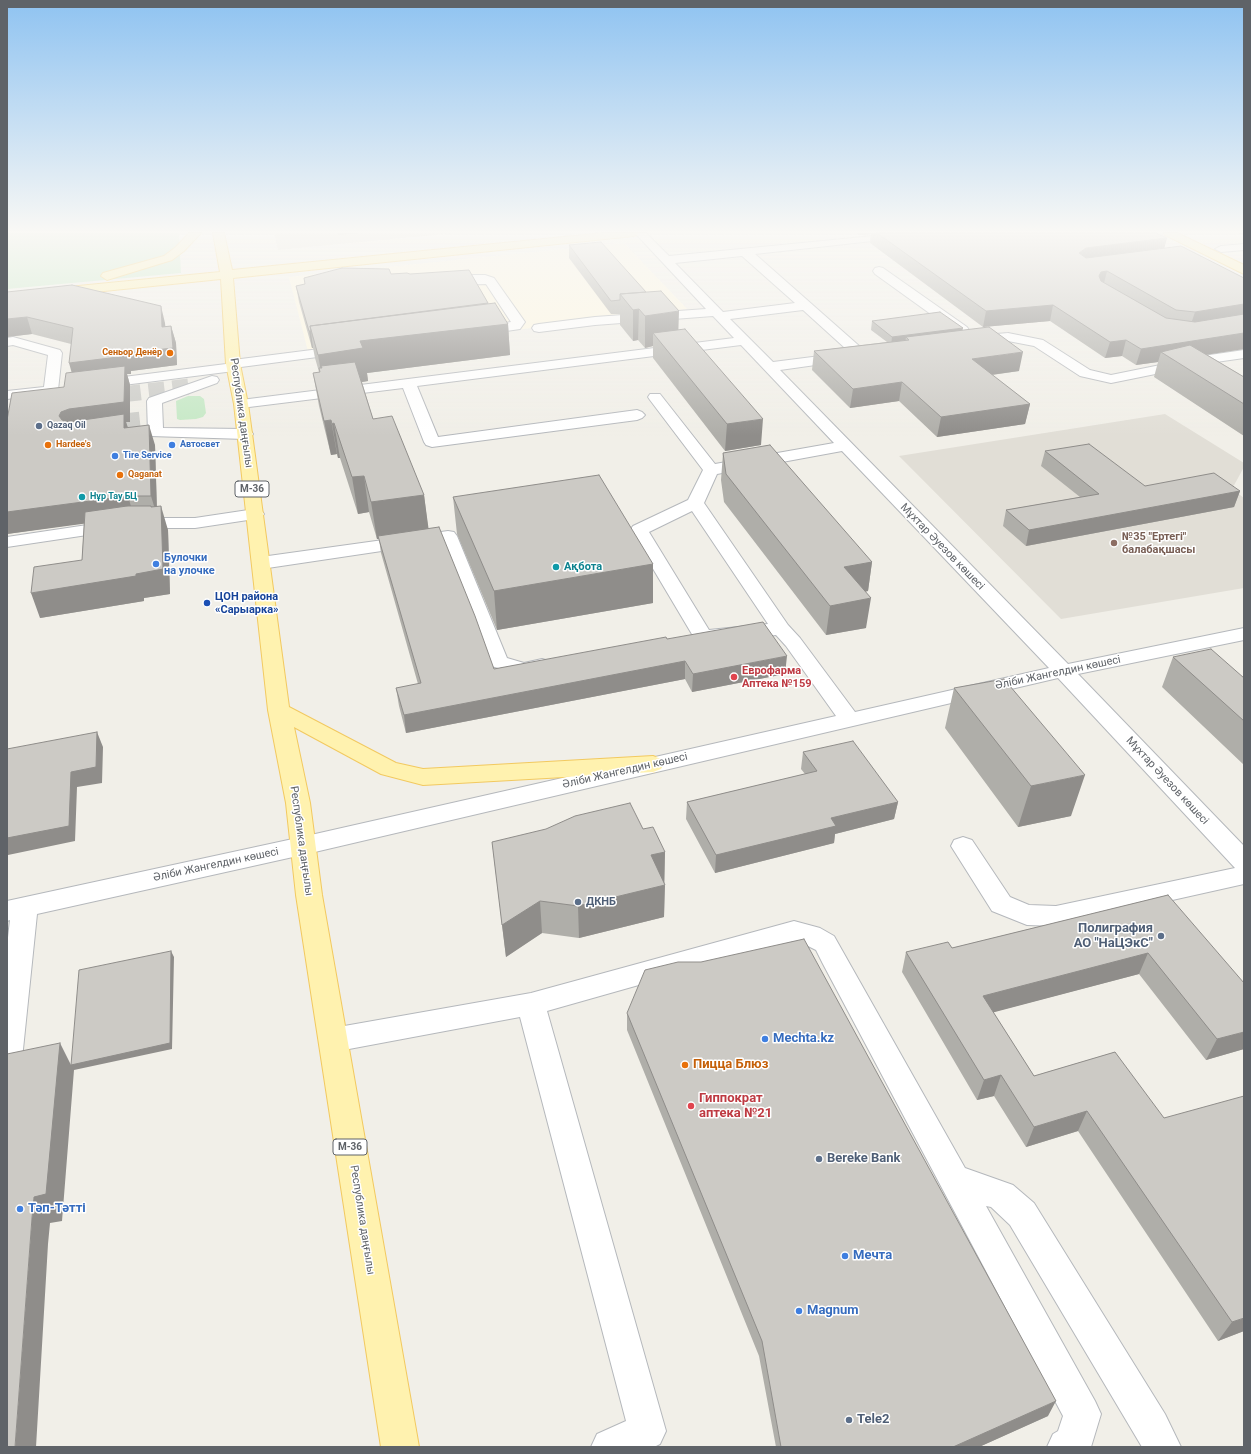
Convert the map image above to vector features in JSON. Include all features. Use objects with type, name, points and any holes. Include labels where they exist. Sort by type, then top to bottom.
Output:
[{"type":"main road","name":"Республика даңғылы","points":[[229,301],[235,367],[242,404],[280,710],[298,803],[302,846],[400,1447]]},
{"type":"main road","points":[[280,710],[345,747],[389,769],[423,777],[653,764]]},
{"type":"street","points":[[469,333],[515,326],[518,322],[504,301]]},
{"type":"street","name":"Мұхтар Әуезов көшесі","points":[[705,301],[1063,671],[1244,862]]},
{"type":"street","points":[[799,301],[861,355]]},
{"type":"street","points":[[921,301],[976,340]]},
{"type":"street","points":[[539,328],[595,321],[717,314],[805,306]]},
{"type":"street","points":[[953,343],[1008,337],[1038,343],[1085,373],[1111,379],[1196,361],[1244,354]]},
{"type":"street","points":[[7,342],[13,341],[55,353],[51,390]]},
{"type":"street","points":[[242,404],[743,341]]},
{"type":"street","points":[[82,386],[235,367],[353,349]]},
{"type":"street","points":[[768,367],[877,353]]},
{"type":"street","points":[[1196,361],[1244,391]]},
{"type":"street","points":[[235,367],[154,401],[148,426],[156,433],[245,434]]},
{"type":"street","points":[[409,384],[432,442],[637,415]]},
{"type":"street","points":[[7,395],[67,388]]},
{"type":"street","points":[[655,397],[711,470]]},
{"type":"street","points":[[711,470],[844,446]]},
{"type":"street","points":[[711,470],[695,503],[640,530],[695,638],[781,629]]},
{"type":"street","points":[[695,503],[781,629],[793,642],[850,720]]},
{"type":"street","points":[[7,542],[55,540],[134,523],[195,523],[255,514]]},
{"type":"street","points":[[261,563],[448,536],[498,662],[524,669],[563,662]]},
{"type":"street","name":"Әліби Жангелдин көшесі","points":[[16,909],[302,846],[653,764],[1063,671],[1244,634]]},
{"type":"street","points":[[1195,645],[1212,659]]},
{"type":"street","points":[[963,846],[1001,904],[1027,915],[1056,916],[1244,875]]},
{"type":"street","points":[[7,1059],[16,909]]},
{"type":"street","points":[[333,1040],[532,1004],[794,931],[812,935],[825,943],[833,956],[1082,1414],[1073,1445],[1066,1447]]},
{"type":"street","points":[[532,1004],[650,1439],[610,1447]]},
{"type":"street","points":[[956,1180],[1002,1196],[1022,1214],[1152,1427],[1162,1447]]},
{"type":"shaded area","points":[[295,301],[679,301],[687,309],[309,355]]},
{"type":"shaded area","name":"№35 \"Ертегі\" балабақшасы","points":[[1165,414],[1244,463],[1244,467],[1232,489],[1244,498],[1244,588],[1061,619],[899,456]]},
{"type":"green space","points":[[188,396],[200,396],[204,399],[206,413],[203,417],[196,419],[177,419],[176,401]]},
{"type":"building","points":[[7,301],[139,301],[161,306],[162,327],[171,326],[173,348],[126,353],[126,356],[69,363],[73,328],[27,317],[7,319]]},
{"type":"building","points":[[300,301],[487,301],[488,303],[310,326],[311,331],[309,331]]},
{"type":"building","points":[[626,301],[670,301],[679,311],[645,316],[639,309],[633,310]]},
{"type":"building","points":[[972,301],[1136,301],[1166,318],[1195,322],[1244,314],[1244,333],[1141,349],[1126,340],[1110,342],[1053,305],[986,311]]},
{"type":"building","points":[[1160,301],[1244,301],[1244,304],[1195,312],[1176,310]]},
{"type":"building","points":[[495,303],[508,324],[360,341],[363,348],[318,355],[310,326]]},
{"type":"building","points":[[940,312],[963,328],[892,337],[872,321]]},
{"type":"building","points":[[989,327],[1023,352],[972,359],[1030,404],[941,417],[902,382],[853,389],[814,351],[909,340],[906,337]]},
{"type":"building","points":[[685,329],[763,419],[727,424],[653,333]]},
{"type":"building","points":[[1190,345],[1244,377],[1244,404],[1161,352]]},
{"type":"building","points":[[355,362],[373,419],[392,416],[424,495],[371,502],[364,476],[352,477],[334,423],[332,424],[331,420],[324,421],[313,373],[320,372],[319,368],[322,368],[321,366]]},
{"type":"building","points":[[125,366],[124,402],[69,409],[61,412],[59,416],[62,420],[69,422],[124,414],[124,428],[149,425],[151,496],[128,496],[7,512],[7,420],[12,393],[64,387],[66,373]]},
{"type":"building","points":[[1089,444],[1145,486],[1214,473],[1240,491],[1029,530],[1006,510],[1099,494],[1045,451]]},
{"type":"building","points":[[770,445],[872,562],[844,567],[871,598],[830,606],[726,474],[723,453]]},
{"type":"building","points":[[599,475],[653,564],[494,591],[453,497]]},
{"type":"building","points":[[127,506],[161,506],[163,569],[136,574],[136,576],[31,593],[34,567],[82,560],[85,512]]},
{"type":"building","points":[[439,527],[475,616],[494,669],[666,637],[667,639],[763,622],[787,656],[693,674],[685,661],[404,715],[396,688],[421,683],[378,536]]},
{"type":"building","points":[[1211,649],[1244,678],[1244,721],[1173,657]]},
{"type":"building","points":[[1004,679],[1085,775],[1031,786],[954,688]]},
{"type":"building","points":[[97,732],[96,767],[71,772],[69,826],[7,838],[7,749]]},
{"type":"building","points":[[853,741],[898,802],[831,818],[836,826],[716,855],[687,802],[817,771],[803,752]]},
{"type":"building","points":[[630,803],[643,829],[653,827],[665,852],[651,855],[665,885],[578,906],[540,901],[502,925],[492,842],[546,829],[575,816]]},
{"type":"building","points":[[1168,895],[1244,983],[1244,1032],[1217,1039],[1148,953],[983,996],[1034,1076],[1115,1052],[1164,1118],[1244,1096],[1244,1318],[1232,1322],[1087,1111],[1034,1127],[1001,1075],[984,1080],[906,952],[948,942],[952,948]]},
{"type":"building","points":[[804,939],[1056,1401],[953,1447],[781,1447],[762,1341],[627,1013],[645,970],[678,962],[701,962]]},
{"type":"building","points":[[171,951],[170,1043],[71,1065],[79,970]]},
{"type":"building","points":[[60,1043],[46,1194],[34,1197],[15,1447],[7,1447],[7,1054]]},
{"type":"tunnel","points":[[101,397],[193,386]]},
{"type":"tunnel","points":[[100,424],[155,418]]},
{"type":"place","name":"Сеньор Денёр","points":[[170,353]]},
{"type":"place","name":"Qazaq Oil","points":[[39,426]]},
{"type":"place","name":"Hardee's","points":[[48,445]]},
{"type":"place","name":"Автосвет","points":[[172,445]]},
{"type":"place","name":"Tire Service","points":[[115,456]]},
{"type":"place","name":"Qaganat","points":[[120,475]]},
{"type":"place","name":"Нұр Тау БЦ","points":[[82,497]]},
{"type":"place","name":"№35 \"Ертегі\" балабақшасы","points":[[1114,543]]},
{"type":"place","name":"Булочки на улочке","points":[[156,564]]},
{"type":"place","name":"Ақбота","points":[[556,567]]},
{"type":"place","name":"ЦОН района «Сарыарка»","points":[[207,603]]},
{"type":"place","name":"Еврофарма Аптека №159","points":[[734,677]]},
{"type":"place","name":"ДКНБ","points":[[578,902]]},
{"type":"place","name":"Полиграфия АО \"НаЦЭкС\"","points":[[1161,936]]},
{"type":"place","name":"Mechta.kz","points":[[765,1039]]},
{"type":"place","name":"Пицца Блюз","points":[[685,1065]]},
{"type":"place","name":"Гиппократ аптека №21","points":[[691,1106]]},
{"type":"place","name":"Bereke Bank","points":[[819,1159]]},
{"type":"place","name":"Тәп-Тәтті","points":[[20,1209]]},
{"type":"place","name":"Мечта","points":[[845,1256]]},
{"type":"place","name":"Magnum","points":[[799,1311]]},
{"type":"place","name":"Tele2","points":[[849,1420]]}]
